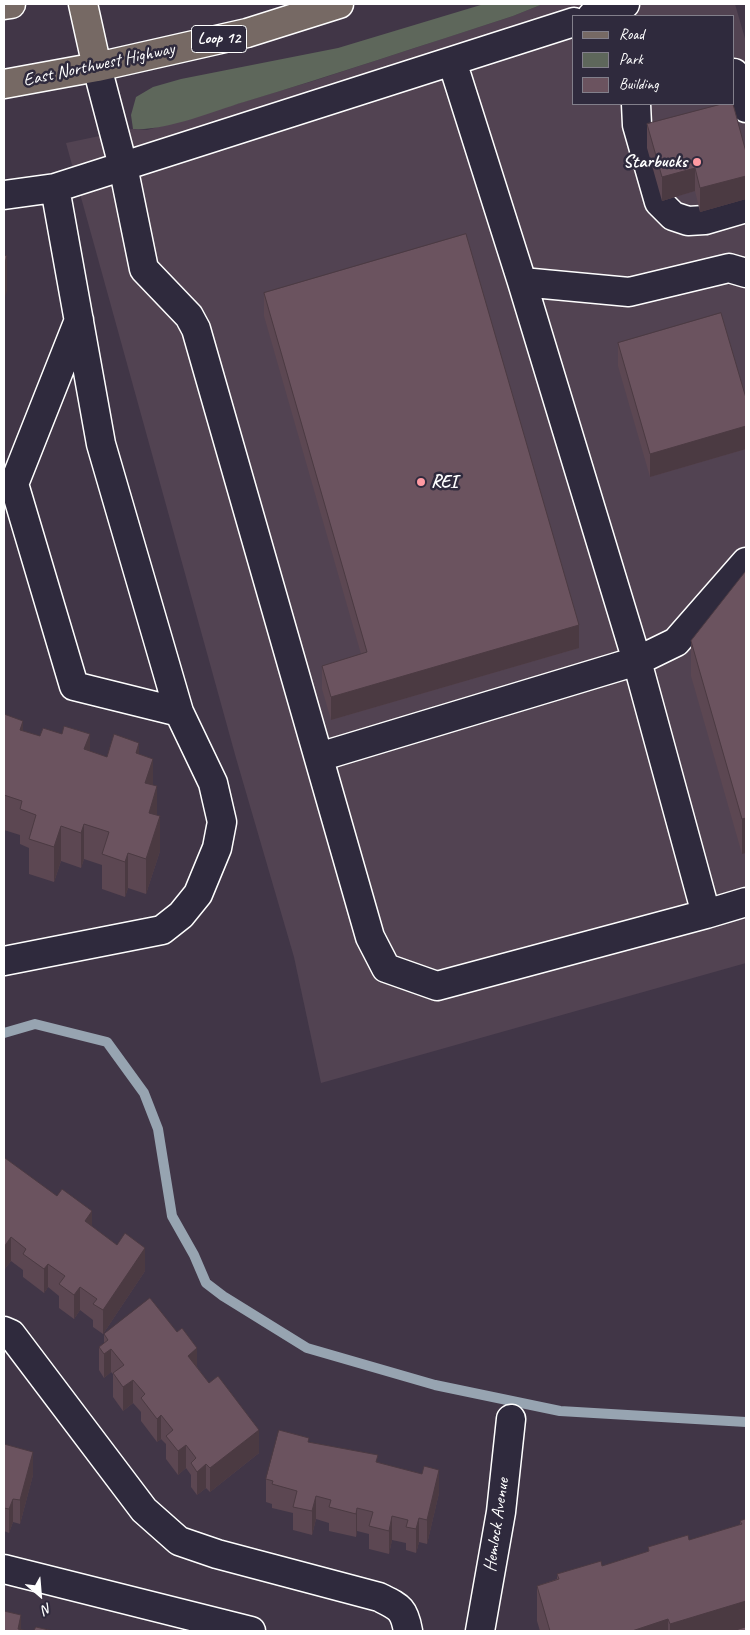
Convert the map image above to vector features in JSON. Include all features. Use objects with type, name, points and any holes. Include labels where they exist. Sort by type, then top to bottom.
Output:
[{"type":"main road","points":[[4,5],[11,4]]},
{"type":"main road","points":[[82,4],[97,67]]},
{"type":"main road","name":"East Northwest Highway","points":[[4,84],[97,67],[247,33],[339,4]]},
{"type":"street","points":[[4,195],[55,188],[572,23]]},
{"type":"street","points":[[452,61],[522,282],[637,661],[706,914]]},
{"type":"street","points":[[97,67],[123,166],[144,269],[189,316],[196,329],[370,937],[386,968],[437,986],[746,902]]},
{"type":"street","points":[[735,76],[746,108]]},
{"type":"street","points":[[636,105],[637,125],[659,202],[673,216],[688,221],[705,220],[746,208]]},
{"type":"street","points":[[4,961],[162,930],[181,915],[198,894],[217,848],[222,822],[213,782],[179,712],[101,444],[55,188]]},
{"type":"street","points":[[522,282],[629,292],[728,268],[746,273]]},
{"type":"street","points":[[79,320],[14,484],[74,686],[179,712]]},
{"type":"street","points":[[319,758],[637,661],[676,642],[746,562]]},
{"type":"street","points":[[4,1331],[11,1334],[144,1510],[179,1541],[217,1554],[379,1597],[398,1606],[406,1620],[408,1631]]},
{"type":"street","name":"Hemlock Avenue","points":[[480,1631],[501,1512],[511,1419]]},
{"type":"street","points":[[4,1568],[251,1631]]},
{"type":"shaded area","points":[[543,4],[735,4],[746,42],[746,963],[321,1083],[294,957],[236,758],[66,143],[133,129],[147,130],[313,81],[513,16]]},
{"type":"green space","points":[[484,4],[543,4],[513,16],[345,71],[188,120],[160,127],[133,129],[131,115],[136,97],[153,87],[181,79],[338,48]]},
{"type":"building","name":"Starbucks","points":[[718,105],[733,105],[746,152],[746,176],[700,188],[695,168],[662,177],[647,124]]},
{"type":"building","name":"REI","points":[[466,234],[579,625],[331,697],[322,666],[367,652],[264,293]]},
{"type":"building","points":[[4,255],[7,256],[4,266]]},
{"type":"building","points":[[721,313],[746,398],[746,426],[650,454],[618,343]]},
{"type":"building","points":[[746,571],[746,818],[742,819],[691,641]]},
{"type":"building","points":[[4,714],[23,721],[20,730],[40,736],[43,728],[62,734],[64,726],[90,734],[84,749],[107,757],[114,734],[139,743],[136,753],[153,759],[145,783],[157,786],[149,813],[160,816],[146,859],[128,853],[125,862],[102,854],[109,832],[84,824],[81,833],[61,826],[54,847],[29,839],[36,815],[20,809],[22,801],[4,795]]},
{"type":"building","points":[[5,1158],[57,1196],[62,1189],[92,1211],[85,1221],[117,1245],[125,1233],[145,1248],[103,1310],[93,1304],[97,1299],[80,1287],[74,1295],[59,1284],[65,1276],[48,1264],[44,1269],[23,1254],[26,1249],[11,1237],[4,1247]]},
{"type":"building","points":[[150,1298],[177,1332],[182,1328],[197,1348],[188,1356],[209,1383],[218,1376],[259,1430],[210,1468],[206,1464],[197,1472],[191,1463],[196,1458],[186,1445],[178,1451],[166,1436],[173,1430],[161,1415],[157,1419],[141,1398],[145,1394],[133,1380],[123,1387],[113,1373],[124,1365],[111,1349],[104,1354],[99,1347],[108,1340],[104,1334]]},
{"type":"building","points":[[279,1430],[309,1438],[308,1442],[378,1455],[376,1462],[422,1474],[424,1466],[439,1470],[427,1520],[419,1518],[416,1529],[406,1527],[408,1520],[392,1516],[389,1531],[369,1526],[373,1512],[357,1508],[356,1514],[329,1507],[331,1500],[316,1496],[312,1511],[293,1507],[297,1491],[272,1484],[273,1481],[266,1479]]},
{"type":"building","points":[[4,1444],[33,1452],[20,1500],[13,1499],[9,1509],[4,1508]]},
{"type":"building","points":[[746,1519],[746,1601],[670,1624],[668,1619],[632,1631],[550,1631],[537,1586],[559,1579],[557,1574],[601,1561],[602,1566],[649,1551],[648,1547],[688,1535],[689,1540],[742,1524],[740,1521]]},
{"type":"building","points":[[4,1611],[21,1615],[18,1629],[27,1631],[4,1631]]},
{"type":"building","points":[[36,1627],[53,1631],[34,1631]]},
{"type":"building","points":[[746,1627],[746,1631],[733,1631]]},
{"type":"waterway","points":[[4,1033],[35,1024],[107,1042],[144,1093],[158,1129],[172,1216],[194,1255],[206,1283],[223,1296],[307,1348],[435,1385],[560,1411],[746,1422]]},
{"type":"place","name":"Starbucks","points":[[697,162]]},
{"type":"place","name":"REI","points":[[421,482]]}]
